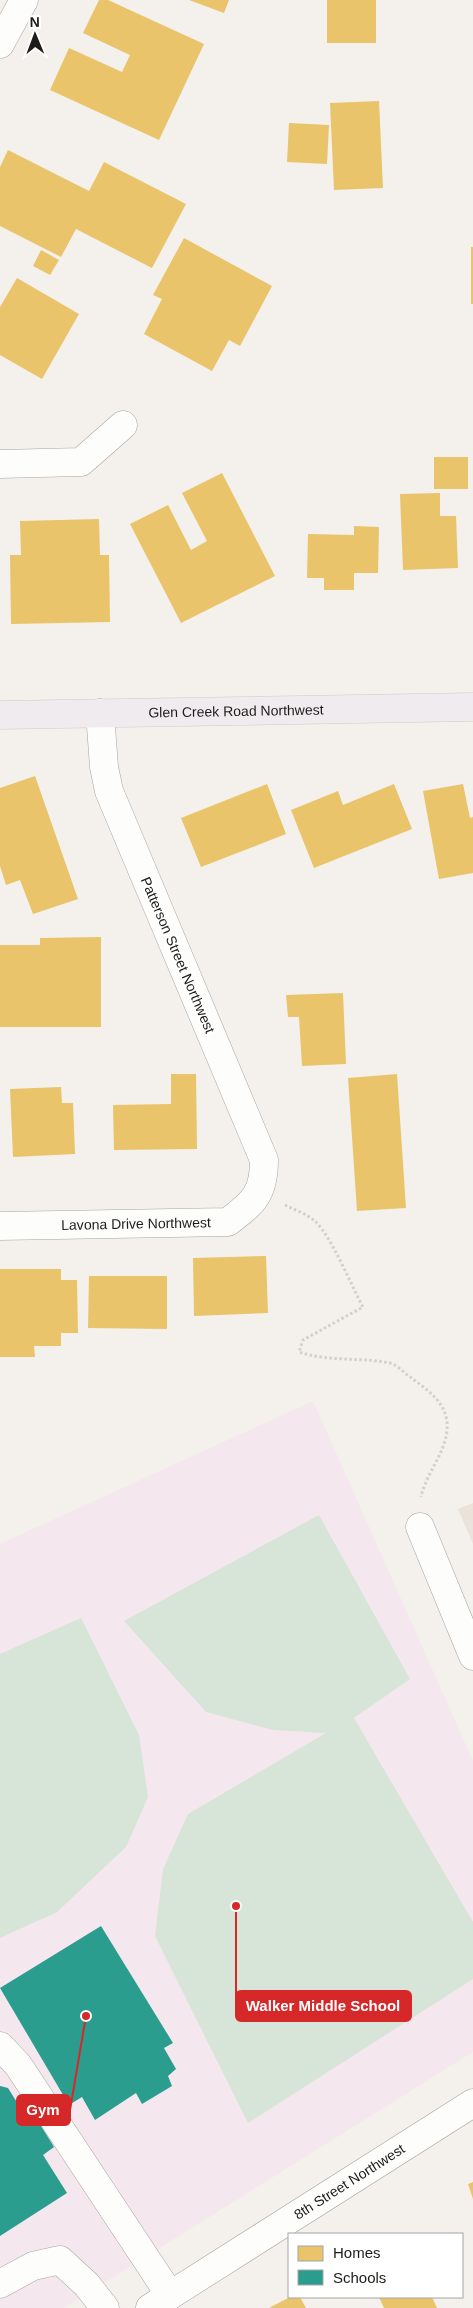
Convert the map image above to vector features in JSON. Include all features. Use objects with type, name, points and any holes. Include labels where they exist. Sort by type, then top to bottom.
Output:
[{"type":"main road","name":"Glen Creek Road Northwest","points":[[0,715],[473,707]]},
{"type":"street","points":[[0,44],[24,0]]},
{"type":"street","points":[[0,464],[81,462],[122,425]]},
{"type":"street","name":"Patterson Street Northwest","points":[[100,714],[104,767],[109,791],[264,1160],[264,1176],[260,1193]]},
{"type":"street","name":"Lavona Drive Northwest","points":[[0,1226],[228,1222],[248,1207],[260,1193]]},
{"type":"street","points":[[420,1527],[473,1656]]},
{"type":"street","points":[[0,2046],[18,2065],[160,2301]]},
{"type":"street","name":"8th Street Northwest","points":[[160,2301],[473,2103]]},
{"type":"street","points":[[0,2284],[33,2266],[60,2260],[87,2285],[105,2308]]},
{"type":"path","points":[[260,1193],[308,1216],[317,1223],[362,1307],[303,1340],[299,1352],[315,1358],[392,1363],[429,1391],[440,1402],[446,1415],[447,1430],[443,1446],[424,1483],[420,1527]]},
{"type":"shaded area","points":[[313,1401],[473,1761],[473,2052],[64,2308],[0,2308],[0,1544]]},
{"type":"shaded area","points":[[473,1503],[473,1544],[458,1509]]},
{"type":"green space","points":[[319,1515],[410,1679],[354,1718],[473,1922],[473,1979],[248,2123],[155,1936],[163,1869],[188,1814],[326,1733],[273,1730],[206,1712],[124,1621]]},
{"type":"green space","points":[[81,1618],[139,1735],[148,1797],[126,1847],[57,1912],[0,1938],[0,1654]]},
{"type":"building: Homes","points":[[99,0],[108,0],[204,44],[159,140],[50,90],[69,48],[122,72],[130,55],[83,33]]},
{"type":"building: Homes","points":[[189,0],[229,0],[224,13]]},
{"type":"building: Homes","points":[[327,0],[376,0],[376,43],[327,43]]},
{"type":"building: Homes","points":[[379,101],[383,188],[334,190],[330,103]]},
{"type":"building: Homes","points":[[289,123],[329,125],[327,164],[287,162]]},
{"type":"building: Homes","points":[[8,150],[89,191],[104,162],[186,204],[152,268],[76,229],[61,257],[0,226],[0,167]]},
{"type":"building: Homes","points":[[184,238],[272,286],[240,346],[229,340],[212,371],[144,334],[162,299],[153,295]]},
{"type":"building: Homes","points":[[471,247],[473,247],[473,304],[471,304]]},
{"type":"building: Homes","points":[[41,250],[59,260],[50,275],[33,266]]},
{"type":"building: Homes","points":[[17,278],[79,314],[42,379],[0,355],[0,307]]},
{"type":"building: Homes","points":[[434,457],[468,457],[468,489],[434,489]]},
{"type":"building: Homes","points":[[222,473],[275,576],[181,623],[130,524],[168,505],[191,550],[207,541],[182,493]]},
{"type":"building: Homes","points":[[440,493],[440,516],[456,516],[458,568],[403,570],[400,494]]},
{"type":"building: Homes","points":[[99,519],[100,555],[109,555],[110,622],[11,624],[10,555],[21,555],[20,521]]},
{"type":"building: Homes","points":[[354,526],[379,527],[378,573],[354,573],[354,590],[324,590],[324,578],[307,578],[308,534],[354,535]]},
{"type":"building: Homes","points":[[35,776],[78,899],[33,914],[20,880],[6,885],[0,866],[0,788]]},
{"type":"building: Homes","points":[[267,784],[286,834],[201,867],[181,818]]},
{"type":"building: Homes","points":[[394,784],[412,829],[314,868],[291,810],[338,791],[343,805]]},
{"type":"building: Homes","points":[[463,784],[470,818],[473,817],[473,873],[439,879],[423,791]]},
{"type":"building: Homes","points":[[101,937],[101,1027],[0,1027],[0,945],[40,945],[40,938]]},
{"type":"building: Homes","points":[[343,993],[346,1064],[302,1066],[299,1017],[288,1017],[286,995]]},
{"type":"building: Homes","points":[[171,1074],[196,1074],[197,1149],[114,1150],[113,1105],[171,1104]]},
{"type":"building: Homes","points":[[397,1074],[406,1208],[357,1211],[348,1078]]},
{"type":"building: Homes","points":[[61,1087],[62,1103],[73,1103],[75,1154],[13,1157],[10,1089]]},
{"type":"building: Homes","points":[[266,1256],[268,1313],[194,1316],[193,1258]]},
{"type":"building: Homes","points":[[0,1269],[61,1269],[61,1280],[77,1280],[78,1333],[61,1333],[61,1346],[34,1346],[35,1357],[0,1357]]},
{"type":"building: Homes","points":[[89,1276],[167,1276],[167,1329],[88,1328]]},
{"type":"building: Homes","points":[[473,2182],[473,2199],[468,2184]]},
{"type":"building: Homes","points":[[288,2298],[301,2298],[306,2308],[269,2308]]},
{"type":"building: Homes","points":[[379,2298],[432,2298],[437,2308],[384,2308]]},
{"type":"building: Schools","points":[[101,1926],[173,2043],[164,2048],[176,2069],[168,2076],[172,2086],[142,2104],[136,2093],[95,2120],[82,2097],[69,2105],[0,1988]]},
{"type":"building: Schools","points":[[0,2086],[8,2088],[28,2120],[35,2116],[54,2147],[43,2155],[67,2193],[0,2236]]},
{"type":"place","name":"Walker Middle School","points":[[236,1906]]},
{"type":"place","name":"Gym","points":[[86,2016]]}]
